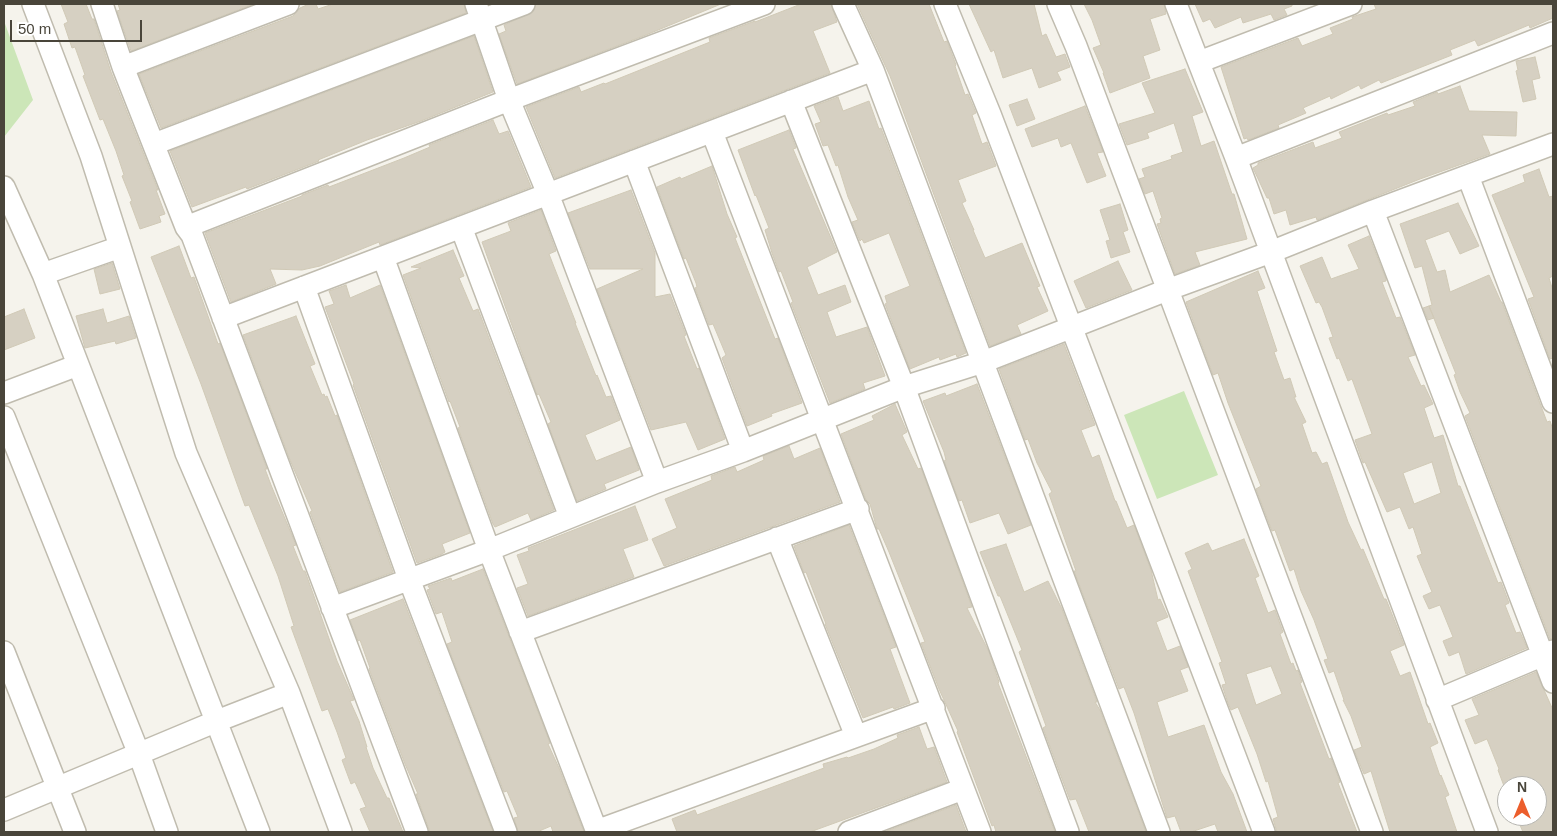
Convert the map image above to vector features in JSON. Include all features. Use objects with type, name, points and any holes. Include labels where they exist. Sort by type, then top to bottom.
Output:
[{"type":"street","points":[[33,4],[91,156],[186,452],[288,693],[341,832]]},
{"type":"street","points":[[102,4],[123,67],[186,228],[192,235],[417,832]]},
{"type":"street","points":[[123,67],[288,4]]},
{"type":"street","points":[[154,144],[478,12],[524,4]]},
{"type":"street","points":[[186,228],[509,100],[764,4]]},
{"type":"street","points":[[843,4],[873,70],[1159,832]]},
{"type":"street","points":[[945,4],[990,114],[1264,832]]},
{"type":"street","points":[[1058,4],[1076,46],[1166,290],[1372,832]]},
{"type":"street","points":[[1176,4],[1236,158],[1487,832]]},
{"type":"street","points":[[1199,62],[1351,4]]},
{"type":"street","points":[[478,12],[509,100],[548,194],[657,482]]},
{"type":"street","points":[[1236,158],[1553,33]]},
{"type":"street","points":[[223,318],[873,70]]},
{"type":"street","points":[[792,101],[904,387],[1068,832]]},
{"type":"street","points":[[712,132],[980,832]]},
{"type":"street","points":[[332,608],[489,550],[657,482],[743,451],[904,387],[983,362],[1166,290],[1271,252],[1373,211],[1553,144]]},
{"type":"street","points":[[634,161],[743,451]]},
{"type":"street","points":[[1468,176],[1553,402]]},
{"type":"street","points":[[4,187],[43,274],[259,832]]},
{"type":"street","points":[[1373,211],[1548,653],[1553,682]]},
{"type":"street","points":[[461,228],[570,517]]},
{"type":"street","points":[[43,274],[120,246]]},
{"type":"street","points":[[383,257],[489,550],[596,832],[934,708]]},
{"type":"street","points":[[304,287],[409,579],[506,832]]},
{"type":"street","points":[[4,393],[78,364]]},
{"type":"street","points":[[4,417],[139,754],[167,832]]},
{"type":"street","points":[[520,632],[858,510]]},
{"type":"street","points":[[777,538],[856,736]]},
{"type":"street","points":[[4,652],[75,832]]},
{"type":"street","points":[[1437,700],[1548,653]]},
{"type":"street","points":[[4,810],[288,693]]},
{"type":"street","points":[[849,832],[963,789]]},
{"type":"green space","points":[[4,21],[33,100],[4,137]]},
{"type":"green space","points":[[1184,391],[1218,475],[1157,499],[1124,415]]},
{"type":"building","points":[[61,4],[86,4],[92,19],[94,19],[111,72],[158,190],[156,190],[165,214],[159,216],[161,222],[140,229],[122,176],[124,175],[116,151],[103,119],[100,120],[83,76],[85,75],[75,47],[72,48],[64,24],[68,22]]},
{"type":"building","points":[[118,4],[254,4],[131,51],[117,11],[120,10]]},
{"type":"building","points":[[309,4],[316,4],[318,9],[333,4],[464,4],[466,13],[161,128],[139,74],[293,16],[300,8]]},
{"type":"building","points":[[536,4],[721,4],[517,84],[499,34],[506,31],[504,25],[533,12]]},
{"type":"building","points":[[801,4],[831,4],[837,22],[813,31],[830,73],[555,178],[526,107],[579,87],[581,92],[605,84],[710,42],[709,38]]},
{"type":"building","points":[[857,4],[929,4],[944,42],[947,41],[965,95],[968,94],[976,113],[972,115],[982,144],[987,142],[996,166],[958,180],[966,201],[962,203],[985,258],[1022,243],[1040,286],[1037,287],[1048,311],[1017,325],[1021,334],[990,346],[890,76]]},
{"type":"building","points":[[969,4],[1034,4],[1042,36],[1046,34],[1056,57],[1065,54],[1070,67],[1057,72],[1061,80],[1039,88],[1032,68],[1003,78],[994,50],[991,52]]},
{"type":"building","points":[[1084,4],[1164,4],[1166,14],[1150,19],[1160,50],[1143,56],[1150,78],[1110,93],[1093,48],[1101,45]]},
{"type":"building","points":[[1195,4],[1292,4],[1292,6],[1284,9],[1287,15],[1274,20],[1271,14],[1243,23],[1241,17],[1215,28],[1210,19],[1203,22]]},
{"type":"building","points":[[1374,4],[1553,4],[1553,18],[1530,28],[1529,25],[1478,46],[1475,40],[1450,50],[1452,55],[1381,83],[1379,80],[1361,89],[1359,85],[1331,99],[1330,96],[1303,108],[1306,113],[1278,125],[1279,128],[1248,140],[1247,138],[1244,139],[1221,67],[1298,38],[1302,46],[1333,34],[1330,28],[1353,19],[1352,17],[1376,9]]},
{"type":"building","points":[[474,36],[493,92],[367,140],[247,189],[246,187],[192,207],[170,151]]},
{"type":"building","points":[[1535,57],[1540,78],[1532,80],[1536,99],[1523,102],[1516,71],[1518,70],[1516,61]]},
{"type":"building","points":[[1185,69],[1203,112],[1192,116],[1201,146],[1214,141],[1232,194],[1234,194],[1247,239],[1195,252],[1200,265],[1175,274],[1157,224],[1161,223],[1160,219],[1162,218],[1153,191],[1145,194],[1139,179],[1145,177],[1142,169],[1172,159],[1171,156],[1183,152],[1174,123],[1147,133],[1149,138],[1127,145],[1119,124],[1155,113],[1142,83]]},
{"type":"building","points":[[1460,86],[1469,111],[1517,112],[1516,136],[1482,135],[1490,154],[1420,179],[1317,220],[1316,217],[1290,225],[1286,210],[1274,214],[1269,198],[1267,198],[1253,168],[1258,163],[1313,142],[1315,148],[1342,138],[1339,132],[1387,113],[1388,115],[1415,106],[1413,102],[1437,92],[1438,94]]},
{"type":"building","points":[[838,97],[843,111],[869,101],[966,353],[957,357],[956,354],[940,360],[939,357],[910,369],[885,304],[887,303],[885,296],[910,286],[889,233],[864,243],[862,239],[860,241],[852,222],[858,220],[848,197],[838,165],[836,166],[828,145],[823,146],[815,124],[821,122],[814,106]]},
{"type":"building","points":[[1027,99],[1035,119],[1017,126],[1009,105]]},
{"type":"building","points":[[1085,106],[1103,152],[1097,153],[1106,176],[1087,183],[1071,143],[1061,147],[1058,138],[1032,147],[1025,129]]},
{"type":"building","points":[[493,120],[499,134],[508,131],[531,187],[380,245],[379,242],[320,266],[302,270],[270,269],[276,284],[231,302],[205,233],[328,185],[329,187],[404,158],[430,147],[429,145]]},
{"type":"building","points":[[789,130],[796,148],[793,149],[837,252],[807,267],[818,295],[845,285],[851,302],[827,312],[836,337],[867,327],[885,376],[863,383],[865,389],[830,403],[791,303],[793,302],[772,253],[765,230],[769,228],[738,150]]},
{"type":"building","points":[[712,166],[727,214],[737,237],[735,238],[775,339],[778,338],[802,403],[771,414],[772,416],[747,426],[722,358],[726,355],[713,324],[709,325],[695,288],[697,287],[696,283],[686,258],[684,259],[657,187]]},
{"type":"building","points":[[1539,169],[1549,197],[1553,196],[1553,276],[1549,278],[1553,291],[1553,358],[1550,359],[1528,299],[1534,297],[1492,195],[1525,182],[1523,175]]},
{"type":"building","points":[[631,190],[655,253],[655,297],[670,294],[686,335],[684,336],[697,369],[699,368],[725,439],[698,450],[686,422],[651,430],[597,289],[643,269],[590,269],[568,213]]},
{"type":"building","points":[[1458,203],[1479,246],[1460,254],[1449,231],[1425,240],[1437,272],[1445,270],[1450,292],[1489,275],[1502,302],[1547,422],[1550,421],[1553,430],[1553,639],[1550,639],[1465,416],[1470,413],[1460,392],[1454,375],[1456,374],[1429,306],[1432,305],[1422,266],[1415,268],[1400,224]]},
{"type":"building","points":[[1120,204],[1128,230],[1123,232],[1130,252],[1111,258],[1106,241],[1110,240],[1100,210]]},
{"type":"building","points":[[541,210],[556,251],[549,254],[596,376],[606,397],[611,396],[620,420],[585,435],[596,461],[631,447],[639,470],[604,484],[606,489],[577,501],[548,424],[551,422],[539,394],[537,395],[482,242],[511,231],[508,223]]},
{"type":"building","points":[[1369,236],[1386,279],[1386,281],[1382,282],[1396,318],[1400,317],[1415,355],[1408,357],[1421,386],[1424,385],[1433,404],[1424,408],[1434,438],[1443,435],[1458,486],[1460,486],[1498,583],[1501,582],[1509,603],[1505,605],[1516,633],[1520,632],[1527,648],[1466,674],[1459,652],[1449,656],[1443,641],[1453,637],[1440,605],[1429,609],[1423,596],[1432,592],[1417,556],[1422,554],[1413,527],[1409,529],[1400,507],[1387,512],[1365,462],[1363,463],[1355,440],[1372,434],[1352,379],[1348,381],[1339,358],[1337,359],[1329,338],[1333,337],[1322,307],[1319,302],[1316,303],[1300,266],[1322,257],[1331,279],[1359,269],[1348,245]],"holes":[[[1432,462],[1441,493],[1414,504],[1403,473]]]},
{"type":"building","points":[[179,246],[191,278],[194,277],[218,344],[220,343],[267,469],[265,469],[271,485],[296,545],[293,546],[303,571],[305,571],[337,661],[354,700],[350,701],[359,721],[373,768],[387,798],[389,798],[403,832],[370,832],[360,809],[366,807],[355,782],[351,784],[342,760],[346,758],[328,709],[322,711],[291,627],[294,626],[278,576],[249,505],[245,506],[201,384],[151,257]]},
{"type":"building","points":[[453,250],[464,276],[459,278],[473,311],[478,309],[554,510],[531,520],[528,513],[495,527],[493,524],[458,428],[460,427],[449,402],[403,275],[421,268],[411,267]]},
{"type":"building","points":[[1118,261],[1132,290],[1086,308],[1074,281]]},
{"type":"building","points":[[112,263],[120,289],[100,294],[94,269]]},
{"type":"building","points":[[1258,271],[1265,288],[1257,291],[1277,351],[1274,352],[1284,380],[1290,378],[1296,397],[1294,397],[1306,422],[1302,424],[1312,453],[1316,452],[1322,464],[1327,462],[1348,522],[1361,550],[1363,549],[1384,599],[1386,599],[1404,645],[1390,651],[1400,676],[1410,672],[1428,724],[1430,723],[1438,743],[1430,747],[1449,795],[1445,797],[1457,832],[1390,832],[1371,771],[1364,774],[1354,750],[1362,747],[1343,700],[1334,671],[1329,673],[1324,660],[1328,659],[1294,569],[1290,571],[1275,530],[1272,531],[1256,489],[1261,486],[1218,373],[1213,375],[1186,302]]},
{"type":"building","points":[[346,285],[350,298],[380,285],[470,533],[442,544],[445,552],[442,554],[417,563],[325,307],[334,304],[329,291]]},
{"type":"building","points":[[1429,306],[1434,318],[1428,320],[1423,308]]},
{"type":"building","points":[[24,309],[35,338],[4,350],[4,317]]},
{"type":"building","points":[[103,309],[107,323],[129,316],[136,338],[116,344],[115,341],[85,348],[76,316]]},
{"type":"building","points":[[296,316],[315,364],[310,366],[322,395],[327,396],[335,416],[337,415],[393,572],[340,592],[310,512],[312,511],[290,460],[243,335]]},
{"type":"building","points":[[1064,344],[1095,425],[1081,430],[1092,458],[1099,455],[1115,501],[1127,528],[1134,525],[1151,570],[1158,600],[1160,599],[1168,617],[1156,622],[1167,651],[1180,646],[1188,667],[1180,670],[1188,691],[1157,702],[1168,737],[1204,725],[1221,772],[1233,794],[1247,832],[1218,832],[1215,824],[1191,832],[1181,832],[1175,816],[1167,818],[1134,713],[1124,687],[1119,689],[1074,571],[1076,571],[1049,494],[1052,492],[1037,463],[1028,439],[1025,440],[999,369]]},
{"type":"building","points":[[977,384],[1031,525],[1008,534],[999,513],[970,523],[962,500],[959,501],[944,461],[946,460],[944,452],[923,401],[945,393],[946,396]]},
{"type":"building","points":[[895,404],[907,432],[902,435],[918,469],[921,468],[972,607],[967,608],[989,652],[998,683],[1055,832],[996,832],[994,825],[992,826],[958,731],[921,643],[925,642],[889,552],[879,529],[877,529],[870,504],[866,500],[841,434],[874,420],[872,416]]},
{"type":"building","points":[[789,446],[794,459],[820,448],[840,502],[664,566],[652,539],[677,528],[665,499],[712,480],[711,476],[735,467],[737,472],[764,460],[763,456]]},
{"type":"building","points":[[635,506],[648,540],[623,549],[634,577],[528,616],[517,588],[528,584],[517,555],[529,551],[528,548]]},
{"type":"building","points":[[849,525],[896,647],[890,649],[910,703],[863,718],[794,546]]},
{"type":"building","points":[[1244,539],[1259,576],[1255,578],[1268,613],[1275,610],[1283,632],[1280,634],[1291,664],[1293,663],[1296,671],[1298,670],[1302,682],[1300,683],[1329,759],[1331,758],[1340,782],[1338,783],[1357,832],[1277,832],[1273,819],[1278,817],[1268,781],[1266,782],[1238,707],[1231,710],[1228,703],[1222,685],[1226,684],[1219,663],[1222,662],[1188,571],[1192,569],[1185,553],[1208,543],[1212,551]],"holes":[[[1271,666],[1282,694],[1256,705],[1246,674]]]},
{"type":"building","points":[[1006,544],[1024,592],[1048,581],[1062,609],[1097,702],[1095,702],[1100,710],[1146,832],[1089,832],[1076,799],[1070,800],[1043,728],[1046,726],[1019,652],[1022,650],[980,552]]},
{"type":"building","points":[[483,569],[550,743],[548,744],[584,832],[553,832],[551,826],[537,832],[518,832],[514,818],[518,817],[507,791],[504,792],[447,644],[452,642],[442,612],[436,614],[427,590],[430,589],[428,586],[451,578],[452,581]]},
{"type":"building","points":[[403,599],[493,832],[430,832],[416,794],[418,794],[369,669],[360,640],[358,641],[350,620]]},
{"type":"building","points":[[1536,672],[1553,710],[1553,832],[1523,832],[1520,826],[1547,826],[1547,776],[1500,776],[1487,739],[1475,744],[1465,720],[1479,715],[1472,699]]},
{"type":"building","points":[[919,727],[927,749],[934,747],[947,782],[810,832],[677,832],[672,819],[695,810],[697,815],[824,768],[823,764],[874,749],[898,738],[897,735]]},
{"type":"building","points":[[956,805],[966,832],[884,832]]}]
